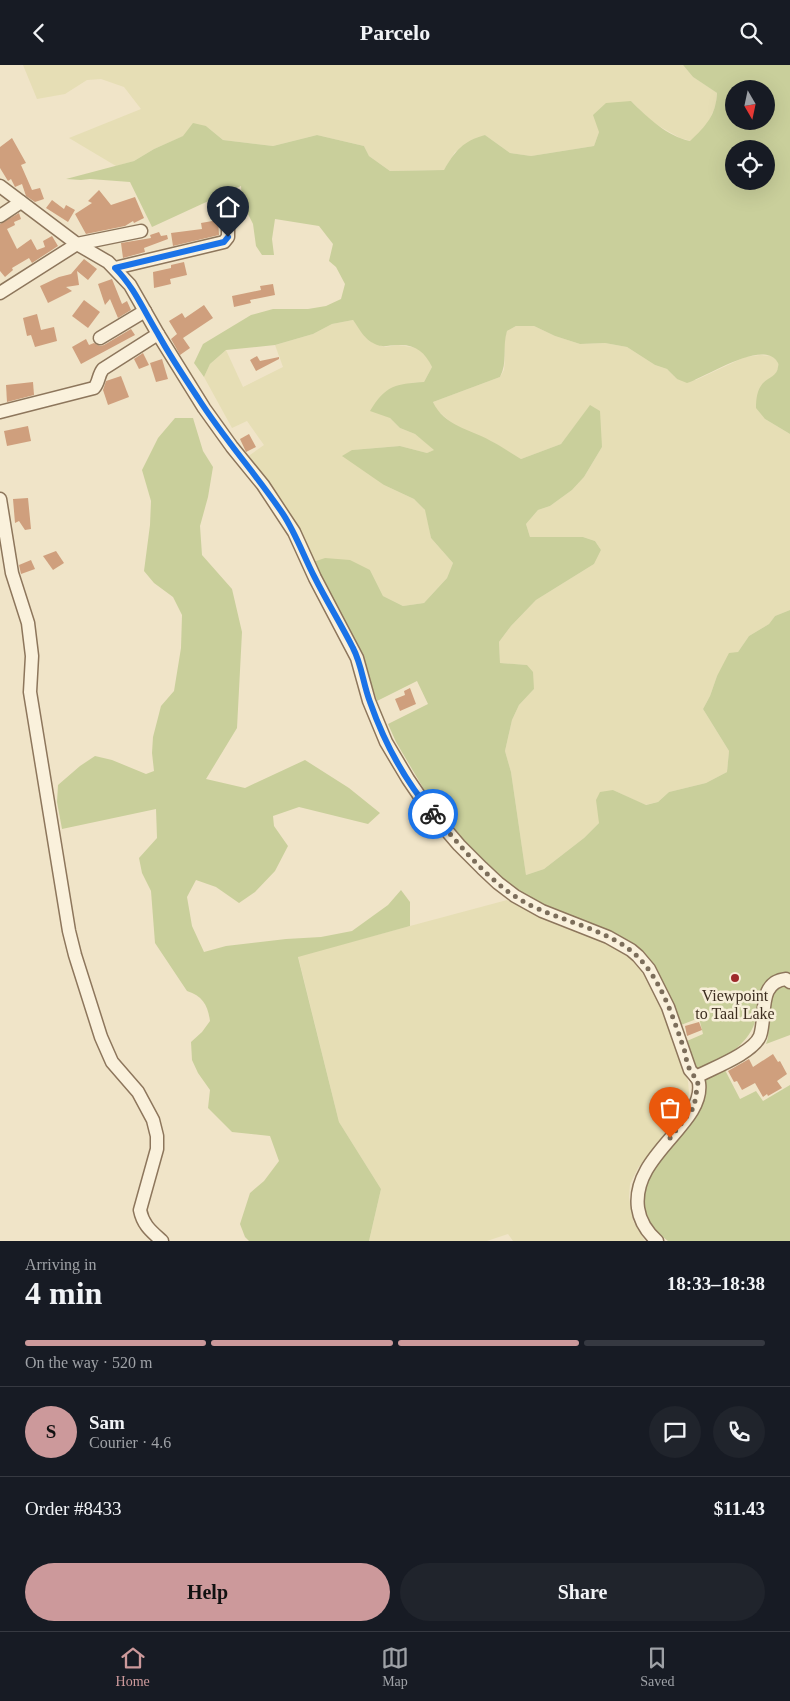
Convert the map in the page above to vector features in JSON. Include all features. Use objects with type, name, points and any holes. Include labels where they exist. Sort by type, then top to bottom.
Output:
[{"type":"street","points":[[0,186],[77,244],[99,256],[115,268],[130,285],[158,335],[213,421],[263,485],[294,531],[312,573],[354,650],[360,665],[369,701],[386,742],[429,809],[476,862],[515,896],[542,911],[608,937],[631,950],[649,969],[658,986],[680,1039],[690,1070],[696,1077],[699,1087],[694,1107],[646,1170],[639,1185],[637,1198],[641,1219],[647,1231],[657,1241]]},
{"type":"street","points":[[0,216],[21,202]]},
{"type":"street","points":[[115,268],[224,242],[228,237],[228,223]]},
{"type":"street","points":[[0,293],[77,244],[141,231]]},
{"type":"street","points":[[100,338],[145,311]]},
{"type":"street","points":[[0,412],[94,388],[98,385],[98,375],[103,369],[158,335]]},
{"type":"street","points":[[0,499],[12,573],[28,623],[32,656],[30,692],[69,931],[101,1037],[112,1063],[138,1092],[153,1120],[157,1136],[157,1149],[140,1210],[145,1226],[162,1241]]},
{"type":"street","points":[[696,1077],[753,1045],[761,1033],[765,997],[769,987],[783,979],[790,982]]},
{"type":"shaded area","points":[[23,65],[683,65],[693,77],[717,93],[716,105],[707,125],[691,141],[680,138],[652,122],[631,101],[599,132],[594,146],[531,156],[510,153],[485,135],[455,152],[444,170],[390,171],[369,156],[364,146],[317,135],[273,146],[223,140],[206,126],[154,149],[134,161],[116,166],[69,138],[141,109],[124,87],[101,79],[87,80],[65,94],[37,99]]},
{"type":"shaded area","points":[[353,320],[369,341],[385,347],[398,345],[418,348],[427,357],[432,367],[424,382],[410,383],[390,418],[400,428],[415,434],[435,450],[427,453],[400,446],[352,450],[384,485],[414,499],[426,511],[431,538],[453,563],[447,578],[424,603],[403,606],[383,596],[370,570],[313,562],[290,513],[247,457],[264,445],[247,421],[232,428],[204,377],[210,364],[226,350],[243,387],[283,367],[275,345],[313,334],[332,324]]},
{"type":"shaded area","points":[[516,326],[534,326],[555,336],[580,344],[605,343],[627,347],[655,365],[667,369],[677,379],[696,380],[745,357],[772,356],[779,366],[775,375],[763,383],[765,419],[790,434],[790,610],[775,616],[769,624],[749,636],[717,676],[703,709],[729,751],[727,772],[706,783],[669,792],[658,802],[645,805],[613,790],[599,823],[584,838],[544,869],[526,875],[511,772],[505,751],[512,720],[519,705],[534,689],[527,665],[500,663],[499,642],[511,626],[536,600],[594,564],[601,550],[595,541],[583,537],[530,537],[526,524],[538,510],[550,506],[572,490],[584,477],[602,447],[590,406],[561,444],[521,459],[489,440],[456,427],[437,410],[433,402],[500,377],[504,370],[504,340],[507,331]]},
{"type":"shaded area","points":[[507,900],[532,912],[594,936],[630,956],[647,975],[664,1010],[688,1081],[689,1093],[685,1107],[638,1168],[630,1184],[629,1197],[633,1221],[645,1241],[513,1241],[508,1234],[487,1241],[369,1241],[381,1189],[339,1122],[298,956]]},
{"type":"green space","points":[[683,65],[790,65],[790,434],[765,419],[756,408],[759,389],[777,370],[778,362],[768,355],[746,357],[687,383],[677,379],[667,369],[655,365],[627,347],[605,343],[580,344],[555,336],[534,326],[516,326],[507,331],[504,366],[500,377],[433,402],[444,417],[451,422],[495,443],[521,459],[561,444],[590,405],[600,411],[602,447],[584,477],[572,490],[550,506],[538,510],[526,524],[530,537],[583,537],[595,541],[601,550],[594,564],[536,600],[511,626],[499,642],[500,663],[527,665],[533,672],[534,689],[519,705],[512,720],[505,751],[511,772],[526,875],[544,869],[584,838],[599,823],[596,800],[600,792],[613,790],[646,805],[658,802],[669,792],[706,783],[727,772],[729,751],[703,709],[729,653],[738,652],[749,636],[769,624],[775,616],[790,610],[790,976],[768,982],[760,996],[757,1017],[746,1039],[725,1057],[700,1072],[695,1069],[687,1041],[703,1034],[699,1018],[681,1025],[665,987],[653,965],[513,889],[480,858],[438,813],[396,742],[388,724],[428,704],[417,681],[377,701],[358,645],[313,562],[325,558],[350,560],[370,570],[383,596],[403,606],[424,603],[447,578],[453,563],[431,538],[425,510],[414,499],[384,485],[342,456],[352,450],[400,446],[427,453],[434,450],[415,434],[400,428],[390,418],[370,411],[381,396],[392,387],[424,382],[432,367],[426,357],[419,350],[410,346],[382,346],[371,342],[353,320],[332,324],[313,334],[275,345],[226,350],[210,364],[204,377],[194,363],[203,344],[251,315],[273,309],[308,309],[326,306],[341,299],[345,284],[336,267],[329,261],[333,244],[319,226],[275,219],[272,239],[274,255],[262,255],[256,246],[253,224],[242,202],[241,186],[152,227],[130,182],[66,179],[134,161],[154,149],[183,136],[193,123],[206,126],[223,140],[273,146],[317,135],[364,146],[369,156],[390,171],[444,170],[460,148],[471,140],[485,135],[510,153],[531,156],[594,146],[599,132],[593,115],[606,103],[631,101],[666,131],[690,141],[709,120],[715,108],[717,93],[693,77]]},
{"type":"green space","points":[[175,418],[193,418],[203,451],[213,467],[208,497],[200,526],[202,555],[232,589],[242,632],[237,728],[206,779],[245,788],[305,760],[349,788],[380,813],[368,824],[299,807],[273,816],[274,826],[288,846],[275,871],[255,892],[239,903],[216,887],[196,880],[187,897],[192,926],[204,952],[226,946],[321,937],[352,931],[388,905],[401,890],[410,902],[410,926],[298,957],[339,1122],[381,1189],[369,1241],[249,1241],[245,1237],[240,1224],[250,1193],[264,1181],[279,1161],[270,1136],[232,1132],[208,1108],[210,1090],[198,1073],[192,1060],[191,1042],[210,1021],[208,1011],[201,999],[187,991],[155,943],[151,891],[142,873],[139,858],[157,838],[156,809],[62,829],[57,802],[58,785],[95,756],[112,760],[146,774],[154,771],[153,737],[161,706],[174,691],[181,648],[182,615],[173,597],[154,583],[144,571],[151,501],[142,470],[158,438]]},
{"type":"green space","points":[[781,985],[788,986],[790,989],[790,1035],[766,1044],[768,1038],[770,994]]},
{"type":"green space","points":[[725,1070],[740,1099],[756,1091],[763,1101],[790,1085],[790,1241],[668,1241],[659,1234],[645,1215],[644,1198],[646,1185],[652,1169],[704,1079]]},
{"type":"building","points":[[12,138],[26,163],[21,165],[32,190],[40,188],[44,199],[35,202],[26,196],[22,184],[15,187],[11,179],[8,181],[0,168],[0,147]]},
{"type":"building","points":[[99,190],[111,205],[135,197],[144,218],[134,223],[133,221],[125,226],[86,234],[75,214],[92,203],[88,201]]},
{"type":"building","points":[[233,195],[239,210],[223,216],[217,202]]},
{"type":"building","points":[[52,200],[64,209],[66,205],[75,210],[68,222],[46,208]]},
{"type":"building","points":[[19,213],[21,219],[14,222],[15,225],[7,229],[17,249],[31,239],[37,250],[45,247],[43,241],[52,236],[58,246],[32,263],[29,258],[12,268],[13,270],[5,277],[0,271],[0,224]]},
{"type":"building","points":[[218,220],[219,235],[173,246],[171,233],[202,229],[201,223]]},
{"type":"building","points":[[159,232],[161,236],[167,235],[168,239],[144,248],[145,252],[123,258],[121,243],[151,238],[150,235]]},
{"type":"building","points":[[84,259],[97,269],[88,280],[77,271],[79,285],[66,287],[72,291],[48,303],[40,286],[59,277],[71,274]]},
{"type":"building","points":[[184,262],[187,275],[170,279],[171,284],[154,288],[153,272],[171,268],[171,265]]},
{"type":"building","points":[[112,279],[122,304],[127,301],[131,310],[118,318],[110,299],[105,305],[98,284]]},
{"type":"building","points":[[273,284],[275,295],[250,300],[251,303],[234,307],[232,296],[261,290],[260,286]]},
{"type":"building","points":[[84,300],[100,312],[88,328],[72,316]]},
{"type":"building","points":[[204,305],[213,318],[183,338],[190,348],[180,355],[171,339],[177,334],[169,321],[182,313],[185,318]]},
{"type":"building","points":[[37,314],[41,330],[54,327],[57,341],[35,347],[31,335],[27,336],[23,318]]},
{"type":"building","points":[[131,329],[135,335],[81,364],[72,347],[86,339],[89,345],[94,343],[100,346],[104,345]]},
{"type":"building","points":[[143,353],[149,365],[139,369],[134,359]]},
{"type":"building","points":[[257,356],[260,361],[279,357],[279,359],[256,371],[250,360]]},
{"type":"building","points":[[162,359],[168,379],[156,382],[150,363]]},
{"type":"building","points":[[121,376],[129,397],[108,405],[103,390],[106,381]]},
{"type":"building","points":[[33,382],[34,395],[7,402],[6,385]]},
{"type":"building","points":[[28,426],[31,441],[7,446],[4,431]]},
{"type":"building","points":[[249,434],[256,447],[246,452],[240,439]]},
{"type":"building","points":[[28,498],[31,529],[25,530],[19,521],[15,523],[13,499]]},
{"type":"building","points":[[56,551],[64,563],[53,570],[43,556]]},
{"type":"building","points":[[31,560],[35,569],[21,574],[19,565]]},
{"type":"building","points":[[410,688],[416,704],[400,711],[395,699],[405,695],[404,691]]},
{"type":"building","points":[[699,1022],[702,1030],[687,1036],[685,1026]]},
{"type":"building","points":[[773,1054],[778,1062],[780,1061],[787,1074],[777,1081],[782,1088],[768,1096],[767,1094],[763,1097],[755,1083],[742,1090],[737,1081],[734,1082],[728,1071],[749,1059],[753,1067]]},
{"type":"way so far","points":[[433,814],[460,845],[498,883],[515,896],[542,911],[608,937],[631,950],[649,969],[668,1007],[691,1073],[696,1077],[699,1087],[692,1111],[670,1138]]},
{"type":"place","name":"Viewpoint to Taal Lake","points":[[735,978]]},
{"type":"route","points":[[228,237],[224,242],[115,268],[130,285],[158,335],[222,435],[263,485],[294,531],[315,578],[354,650],[360,665],[369,701],[386,742],[421,799],[433,814]]}]
